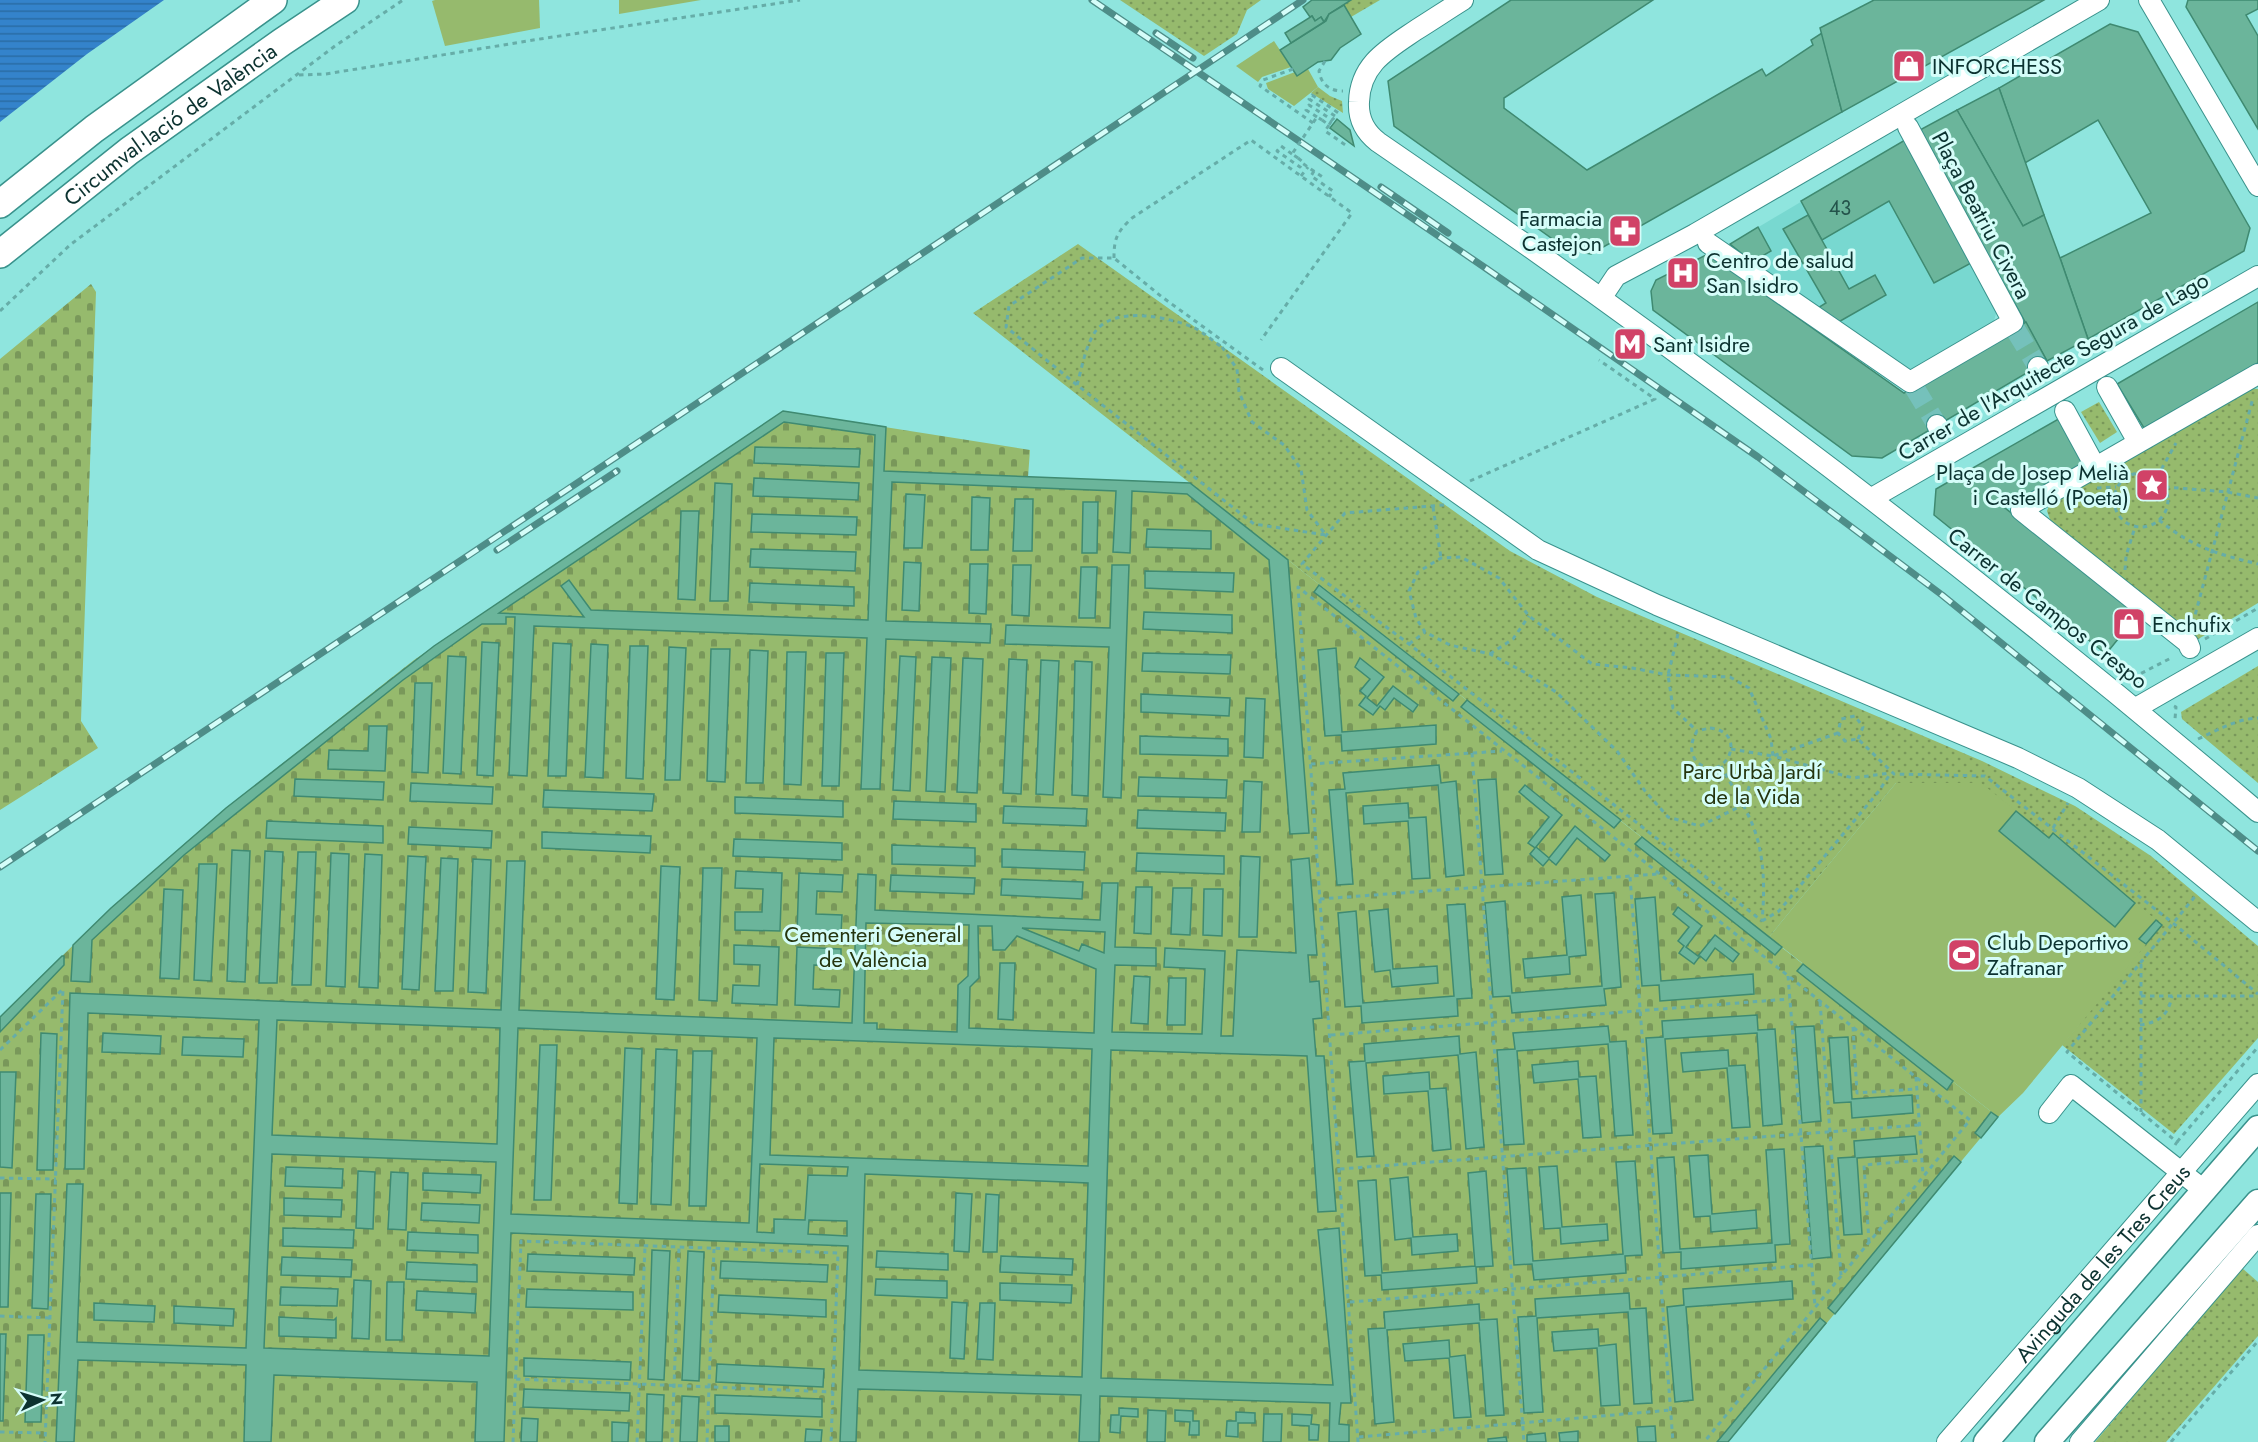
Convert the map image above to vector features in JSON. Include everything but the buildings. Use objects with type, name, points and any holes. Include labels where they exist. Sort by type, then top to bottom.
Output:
[{"type":"highway","name":"Circumval·lació de València","points":[[0,204],[94,129],[273,0]]},
{"type":"highway","name":"Circumval·lació de València","points":[[0,254],[129,152],[273,48],[345,0]]},
{"type":"main road","name":"Avinguda de les Tres Creus","points":[[1986,1442],[2258,1128]]},
{"type":"main road","points":[[2047,1442],[2250,1239],[2258,1202]]},
{"type":"street","points":[[1350,93],[1378,56],[1462,0]]},
{"type":"street","points":[[1602,297],[1616,276],[1695,234],[2099,0]]},
{"type":"street","points":[[2149,0],[2258,186]]},
{"type":"street","name":"Carrer de Campos Crespo","points":[[1350,93],[1361,120],[1373,138],[1602,297],[1872,498],[2136,708],[2258,812]]},
{"type":"street","name":"Plaça Beatriu Civera","points":[[1708,243],[1912,384],[2014,326],[1908,127]]},
{"type":"street","name":"Carrer de l'Arquitecte Segura de Lago","points":[[1872,498],[2258,276]]},
{"type":"street","points":[[1281,368],[1538,550],[1657,605],[2018,758],[2078,788],[2158,840],[2258,922]]},
{"type":"street","points":[[2189,645],[2021,510],[2138,442],[2257,381]]},
{"type":"street","points":[[2107,387],[2138,442]]},
{"type":"street","points":[[2065,411],[2096,468]]},
{"type":"street","points":[[2136,708],[2258,638]]},
{"type":"street","name":"Avinguda de les Tres Creus","points":[[1947,1442],[2258,1084]]},
{"type":"street","points":[[2049,1113],[2071,1085],[2205,1191]]},
{"type":"street","points":[[2080,1442],[2250,1239]]},
{"type":"path","points":[[0,311],[70,245],[335,46],[403,0]]},
{"type":"path","points":[[297,76],[326,74],[557,36],[800,0]]},
{"type":"path","points":[[1325,61],[1319,71],[1321,79],[1331,89],[1350,93]]},
{"type":"path","points":[[1293,69],[1263,80],[1260,86],[1314,123]]},
{"type":"path","points":[[1312,95],[1342,118],[1335,116],[1309,99],[1312,95]]},
{"type":"path","points":[[1329,125],[1306,110],[1309,105],[1332,120]]},
{"type":"path","points":[[1335,116],[1325,131],[1347,146]]},
{"type":"path","points":[[1292,154],[1317,117]]},
{"type":"path","points":[[1114,258],[1117,233],[1132,218],[1251,140],[1352,213],[1262,340]]},
{"type":"path","points":[[1302,163],[1300,166],[1277,151],[1281,146],[1324,178]]},
{"type":"path","points":[[1301,176],[1308,167]]},
{"type":"path","points":[[1314,171],[1311,176],[1333,191],[1329,197]]},
{"type":"path","points":[[1119,315],[1162,317],[1196,329],[1222,347],[1237,369],[1239,392],[1252,422],[1284,445],[1301,469],[1307,510],[1326,535],[1254,524],[1077,385],[1087,350],[1096,331],[1119,315]]},
{"type":"path","points":[[1222,347],[1225,343]]},
{"type":"path","points":[[1460,485],[1655,399],[1599,360]]},
{"type":"path","points":[[2189,645],[2257,381]]},
{"type":"path","points":[[2139,472],[2157,477],[2165,487],[2168,500],[2166,512],[2159,520],[2148,526],[2135,527],[2120,518],[2114,506],[2113,496],[2116,487],[2130,474],[2139,472]]},
{"type":"path","points":[[2165,487],[2227,492],[2258,498]]},
{"type":"path","points":[[1441,558],[1432,507],[1345,513],[1302,564],[1409,644],[1762,921]]},
{"type":"path","points":[[2159,520],[2180,537],[2212,552],[2258,564]]},
{"type":"path","points":[[2122,590],[2126,556],[2135,527]]},
{"type":"path","points":[[1773,756],[1771,739],[1749,688],[1730,677],[1668,675],[1592,664],[1529,616],[1499,578],[1461,557],[1441,558],[1418,572],[1409,591],[1416,618],[1425,632],[1450,645],[1490,654],[1556,692],[1617,751],[1645,791],[1668,817],[1700,826],[1743,805],[1752,778],[1773,756],[1838,733]]},
{"type":"path","points":[[1359,1442],[1298,587],[1970,1120],[1704,1442]]},
{"type":"path","points":[[2175,720],[2176,707],[2157,696],[2134,677],[2258,608]]},
{"type":"path","points":[[1490,654],[1513,639],[1529,616]]},
{"type":"path","points":[[1679,628],[1668,675],[1673,708],[1697,731]]},
{"type":"path","points":[[1409,644],[1425,632]]},
{"type":"path","points":[[1838,733],[1841,719],[1855,716],[1863,727],[1858,740]]},
{"type":"path","points":[[2198,739],[2230,723],[2245,718],[2258,718]]},
{"type":"path","points":[[1710,728],[1722,730],[1727,735],[1731,749],[1727,760],[1720,766],[1706,768],[1692,755],[1691,743],[1697,731],[1710,728]]},
{"type":"path","points":[[1838,733],[1845,741],[1858,740],[1894,774],[1985,776],[2173,923],[2258,995]]},
{"type":"path","points":[[2191,733],[2207,746]]},
{"type":"path","points":[[1731,749],[1773,756],[1853,778],[1890,772],[1879,790],[1779,911],[1762,921]]},
{"type":"path","points":[[1311,764],[1504,751]]},
{"type":"path","points":[[1472,753],[1524,1442]]},
{"type":"path","points":[[1720,766],[1751,821],[1760,853],[1765,885],[1762,921]]},
{"type":"path","points":[[2052,828],[2071,799]]},
{"type":"path","points":[[1320,899],[1660,874]]},
{"type":"path","points":[[1630,877],[1673,1442]]},
{"type":"path","points":[[2067,1053],[2200,891]]},
{"type":"path","points":[[2141,962],[2141,1112]]},
{"type":"path","points":[[1788,976],[1815,1308]]},
{"type":"path","points":[[0,1050],[63,988],[45,1442]]},
{"type":"path","points":[[2141,996],[2258,995]]},
{"type":"path","points":[[2140,1025],[2154,1023],[2163,1018],[2172,996]]},
{"type":"path","points":[[1330,1035],[1789,999]]},
{"type":"path","points":[[1820,1002],[1841,1276]]},
{"type":"path","points":[[1852,1027],[1857,1093],[1917,1089]]},
{"type":"path","points":[[2177,1142],[2258,1047]]},
{"type":"path","points":[[1916,1077],[1923,1177]]},
{"type":"path","points":[[1340,1169],[1919,1125]]},
{"type":"path","points":[[1869,1242],[1864,1165],[1922,1160]]},
{"type":"path","points":[[0,1178],[56,1179]]},
{"type":"path","points":[[513,1442],[520,1241],[838,1252],[831,1442]]},
{"type":"path","points":[[637,1442],[645,1246]]},
{"type":"path","points":[[672,1442],[679,1247]]},
{"type":"path","points":[[707,1442],[714,1248]]},
{"type":"path","points":[[1349,1302],[1811,1265]]},
{"type":"path","points":[[0,1316],[50,1318]]},
{"type":"path","points":[[2171,1442],[2258,1341]]},
{"type":"path","points":[[516,1379],[833,1392]]},
{"type":"path","points":[[1359,1436],[1671,1410]]},
{"type":"path","points":[[0,1432],[45,1433]]},
{"type":"shaded area","points":[[1905,140],[1997,310],[1994,321],[1910,372],[1752,262],[1730,244]]},
{"type":"green space","points":[[539,0],[540,28],[445,46],[432,1]]},
{"type":"green space","points":[[619,0],[701,0],[619,14]]},
{"type":"green space","points":[[1120,0],[1261,0],[1247,10],[1237,34],[1204,56]]},
{"type":"green space","points":[[1351,0],[1380,0],[1351,17],[1344,5]]},
{"type":"green space","points":[[1274,41],[1291,67],[1262,77],[1258,82],[1236,66]]},
{"type":"green space","points":[[1308,69],[1318,87],[1294,106],[1268,89],[1266,83],[1295,72],[1297,76]]},
{"type":"green space","points":[[1318,87],[1342,101],[1343,113],[1311,93]]},
{"type":"green space","name":"Parc Urbà Jardí de la Vida","points":[[1078,244],[1510,551],[1597,597],[1982,761],[2075,806],[2151,856],[2258,946],[2258,1038],[2174,1134],[2062,1045],[2161,925],[2053,833],[2049,838],[1896,783],[1769,937],[973,313]]},
{"type":"green space","points":[[91,284],[96,292],[81,721],[98,748],[0,810],[0,359]]},
{"type":"green space","name":"Plaça de Josep Melià i Castelló (Poeta)","points":[[2248,388],[2258,389],[2258,603],[2195,641],[2052,525],[2047,511],[2050,503]]},
{"type":"green space","points":[[2099,402],[2117,432],[2100,443],[2081,412]]},
{"type":"green space","name":"Cementeri General de València","points":[[783,411],[1030,450],[1028,477],[1190,483],[1998,1117],[1728,1442],[0,1442],[0,1017],[111,908],[226,808],[414,660]]},
{"type":"green space","points":[[2258,666],[2258,783],[2182,719],[2181,712]]},
{"type":"green space","name":"Club Deportivo Zafranar","points":[[1896,783],[1981,783],[2049,837],[2053,833],[2162,925],[2023,1093],[1998,1117],[1769,937]]},
{"type":"green space","points":[[2242,1268],[2258,1282],[2258,1336],[2166,1442],[2095,1442]]},
{"type":"water","points":[[0,0],[164,0],[87,54],[0,122]]},
{"type":"tunnel","points":[[2015,329],[2038,367]]},
{"type":"tunnel","points":[[1914,387],[1937,425]]},
{"type":"railway","points":[[1092,0],[1758,457],[1942,595],[2258,851]]},
{"type":"railway","points":[[0,867],[1303,0]]},
{"type":"railway","points":[[1156,33],[1193,58]]},
{"type":"railway","points":[[1381,187],[1448,233]]},
{"type":"railway","points":[[497,550],[617,471]]},
{"type":"place","name":"INFORCHESS","points":[[1909,66]]},
{"type":"place","name":"Farmacia Castejon","points":[[1625,231]]},
{"type":"place","name":"Centro de salud San Isidro","points":[[1683,273]]},
{"type":"place","name":"Sant Isidre","points":[[1630,344]]},
{"type":"place","name":"Plaça de Josep Melià i Castelló (Poeta)","points":[[2152,485]]},
{"type":"place","name":"Enchufix","points":[[2129,624]]},
{"type":"place","name":"Club Deportivo Zafranar","points":[[1964,955]]}]
